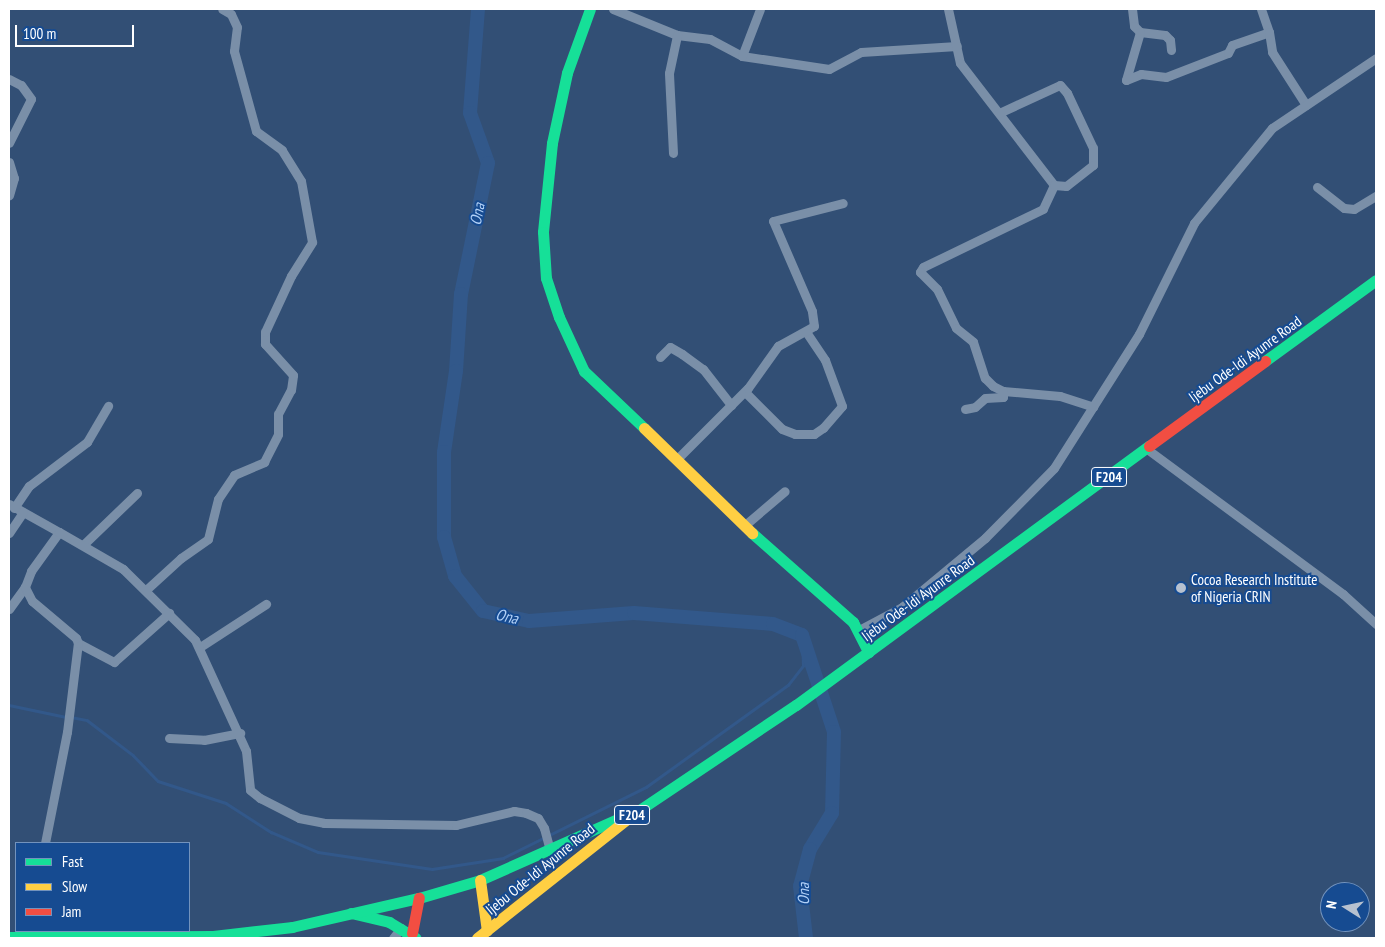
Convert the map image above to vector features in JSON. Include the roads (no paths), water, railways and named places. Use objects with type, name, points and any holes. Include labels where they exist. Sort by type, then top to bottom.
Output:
[{"type":"main road","points":[[590,9],[567,73],[552,143],[543,232],[546,278],[584,371],[677,458],[786,566],[853,622],[859,630],[868,652]]},
{"type":"main road","name":"Ijebu Ode-Idi Ayunre Road","points":[[477,938],[640,809],[796,705],[1376,280]]},
{"type":"main road","points":[[9,937],[40,934],[58,938],[122,934],[223,935],[292,927],[419,898],[480,880],[549,846],[640,809]]},
{"type":"main road","points":[[480,880],[487,931]]},
{"type":"main road","points":[[351,913],[373,917],[401,928],[414,936],[419,898]]},
{"type":"street","points":[[147,589],[181,558],[208,539],[218,499],[234,475],[264,462],[278,434],[278,414],[291,390],[293,375],[265,344],[266,332],[291,276],[312,242],[301,181],[282,150],[256,132],[234,51],[237,27],[231,14],[222,9]]},
{"type":"street","points":[[613,9],[677,35],[710,39],[742,56],[829,69],[861,52],[957,46]]},
{"type":"street","points":[[742,56],[760,9]]},
{"type":"street","points":[[948,9],[960,62],[1054,185],[1066,186],[1093,165],[1093,148],[1067,93],[1060,85],[999,113]]},
{"type":"street","points":[[1132,9],[1134,26],[1140,32],[1165,35],[1170,40],[1171,50]]},
{"type":"street","points":[[1261,9],[1269,32],[1272,52],[1306,105]]},
{"type":"street","points":[[1140,32],[1126,80],[1141,74],[1166,77],[1228,53],[1232,45],[1269,32]]},
{"type":"street","points":[[673,153],[669,73],[677,35]]},
{"type":"street","points":[[859,630],[902,607],[985,538],[1054,468],[1139,334],[1194,223],[1272,128],[1376,58]]},
{"type":"street","points":[[9,79],[21,85],[31,99],[9,142]]},
{"type":"street","points":[[9,162],[14,178],[9,195]]},
{"type":"street","points":[[1054,185],[1043,209],[923,267],[920,272],[937,289],[956,328],[973,342],[985,378],[1003,392],[1060,396],[1093,407]]},
{"type":"street","points":[[1317,187],[1344,208],[1354,209],[1376,196]]},
{"type":"street","points":[[677,458],[744,392],[778,346],[814,326],[812,310],[774,221],[843,203]]},
{"type":"street","points":[[744,392],[782,429],[795,434],[814,434],[823,428],[842,406],[824,360],[806,332]]},
{"type":"street","points":[[660,357],[670,348],[682,354],[703,369],[731,405]]},
{"type":"street","points":[[965,409],[975,407],[985,398],[1003,397],[1003,392]]},
{"type":"street","points":[[9,533],[15,508],[29,486],[87,442],[108,406]]},
{"type":"street","points":[[1147,449],[1343,594],[1376,624]]},
{"type":"street","points":[[745,525],[784,490]]},
{"type":"street","points":[[83,545],[137,494]]},
{"type":"street","points":[[15,508],[123,569],[147,589],[200,647],[240,733],[246,751],[250,790],[299,818],[324,823],[456,825],[514,812],[533,814],[544,828],[549,846]]},
{"type":"street","points":[[9,609],[25,587],[31,571],[58,532]]},
{"type":"street","points":[[25,587],[32,601],[76,638],[78,643],[67,732],[45,842]]},
{"type":"street","points":[[200,647],[266,604]]},
{"type":"street","points":[[78,643],[114,662],[169,613]]},
{"type":"street","points":[[169,738],[204,740],[240,733]]},
{"type":"street","points":[[393,938],[401,928]]},
{"type":"waterway","name":"Ona","points":[[478,9],[470,113],[488,163],[461,294],[456,371],[444,452],[444,537],[455,576],[483,611],[529,621],[634,613],[773,624],[802,635],[834,732],[832,813],[810,849],[800,886],[806,938]]},
{"type":"waterway","points":[[71,717],[87,720],[133,755],[158,781],[226,803],[271,832],[318,852],[432,869],[503,858],[646,787],[788,685],[803,666],[802,635]]},
{"type":"waterway","points":[[9,705],[66,717]]},
{"type":"place","name":"Cocoa Research Institute of Nigeria CRIN","points":[[1181,588]]}]
